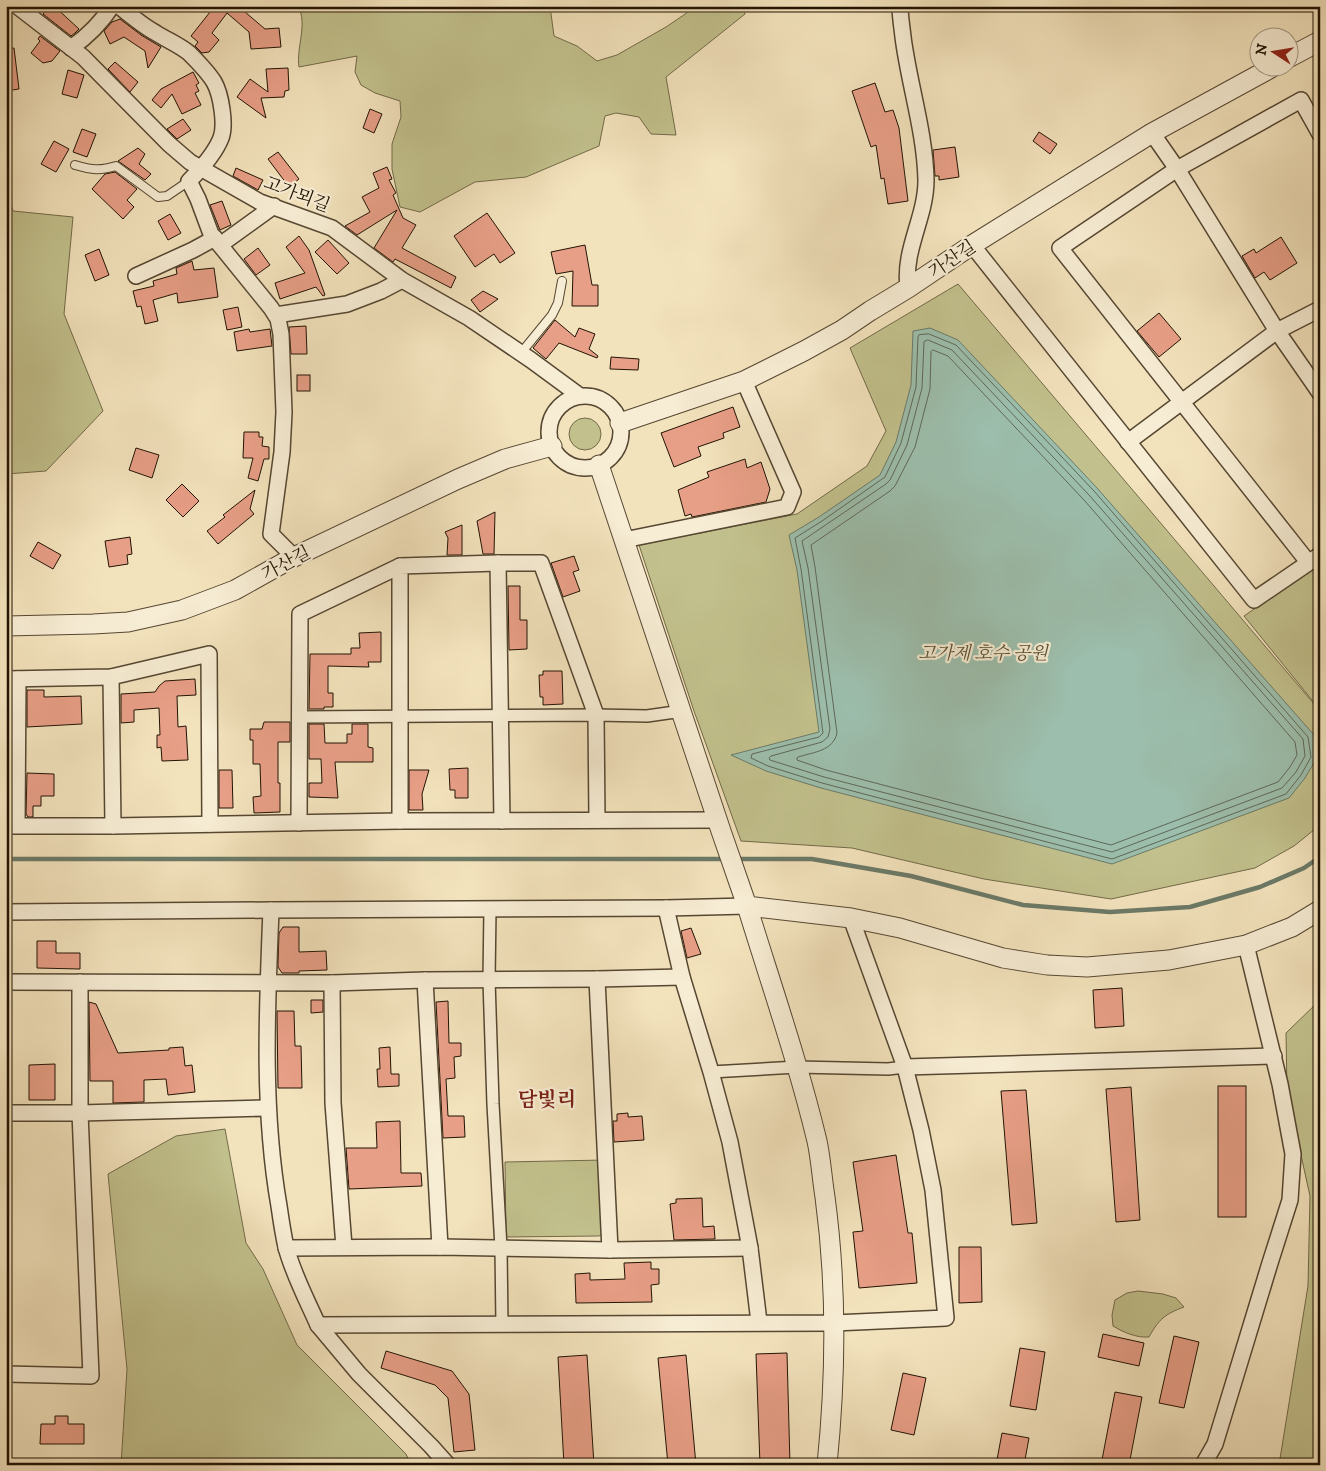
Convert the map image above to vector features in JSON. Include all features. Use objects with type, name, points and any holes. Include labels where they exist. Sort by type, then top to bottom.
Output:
[{"type":"street","name":"고가뫼길","points":[[17,6],[83,57],[169,144],[190,162],[260,202],[332,228],[402,280],[469,318],[580,396]]},
{"type":"street","points":[[72,48],[102,22],[112,6]]},
{"type":"street","points":[[119,6],[154,32],[189,53],[214,83],[220,98],[223,132],[202,168],[189,181],[211,234],[278,318],[281,334],[284,412],[282,452],[271,534],[294,557]]},
{"type":"street","points":[[900,6],[905,51],[924,160],[926,182],[924,201],[908,260],[906,275],[908,288]]},
{"type":"street","points":[[1298,53],[1320,41]]},
{"type":"street","name":"가산길","points":[[620,423],[744,381],[804,351],[842,330],[972,245],[1152,133],[1253,78]]},
{"type":"street","points":[[972,245],[1254,600],[1314,558],[1182,402],[1060,248],[1177,169],[1301,100],[1320,134]]},
{"type":"street","points":[[1152,133],[1177,169],[1276,331],[1320,393]]},
{"type":"street","points":[[136,276],[217,241],[274,206]]},
{"type":"street","points":[[276,315],[347,304],[381,291],[402,280]]},
{"type":"street","points":[[1128,442],[1276,331],[1320,309]]},
{"type":"street","points":[[624,540],[787,507],[793,492],[744,381]]},
{"type":"street","points":[[580,396],[591,396],[605,402],[616,413],[620,423],[622,433],[620,443],[608,460],[599,466],[577,467],[567,463],[558,456],[552,446],[550,424],[554,414],[561,406],[580,396]]},
{"type":"street","name":"가산길","points":[[6,626],[128,622],[182,610],[236,590],[294,557],[458,479],[505,459],[552,446]]},
{"type":"street","points":[[599,466],[719,826],[745,897],[797,1067],[817,1143],[830,1235],[834,1323],[830,1437],[827,1465]]},
{"type":"street","points":[[498,563],[502,821]]},
{"type":"street","points":[[300,823],[300,614],[400,566],[498,563],[541,563],[596,715],[597,820]]},
{"type":"street","points":[[400,566],[400,821]]},
{"type":"street","points":[[210,824],[209,654],[111,677],[12,679],[12,825],[112,826],[597,820],[719,826]]},
{"type":"street","points":[[111,677],[112,826]]},
{"type":"street","points":[[299,717],[648,716],[682,711]]},
{"type":"street","points":[[6,912],[666,908],[745,897],[900,928],[1003,958],[1047,965],[1087,967],[1169,960],[1246,945],[1292,926],[1320,910]]},
{"type":"street","points":[[666,908],[682,977],[730,1142],[750,1248],[759,1322]]},
{"type":"street","points":[[490,909],[489,980],[493,1104],[501,1248],[502,1325]]},
{"type":"street","points":[[271,910],[268,982],[268,1108],[273,1173],[286,1248],[318,1324],[359,1374],[448,1465]]},
{"type":"street","points":[[318,1324],[834,1323],[946,1318],[933,1190],[922,1130],[905,1067],[851,918]]},
{"type":"street","points":[[1203,1465],[1215,1444],[1290,1200],[1293,1154],[1274,1056],[1246,945]]},
{"type":"street","points":[[6,982],[332,982],[682,977]]},
{"type":"street","points":[[597,979],[610,1250]]},
{"type":"street","points":[[424,980],[440,1246]]},
{"type":"street","points":[[6,1374],[91,1376],[80,1113],[80,982]]},
{"type":"street","points":[[332,982],[333,1103],[344,1247]]},
{"type":"street","points":[[711,1072],[797,1067],[888,1068],[1274,1056]]},
{"type":"street","points":[[6,1113],[268,1108]]},
{"type":"street","points":[[286,1248],[440,1246],[610,1250],[750,1248]]},
{"type":"lane","points":[[75,165],[102,170],[116,166],[158,197],[167,196],[189,181]]},
{"type":"lane","points":[[521,353],[552,315],[558,304],[562,281]]},
{"type":"green space","points":[[298,6],[550,6],[554,36],[577,46],[597,61],[617,55],[666,27],[697,6],[743,6],[745,14],[666,77],[676,135],[651,134],[639,117],[616,113],[605,116],[599,146],[526,177],[475,182],[420,212],[400,207],[392,169],[392,144],[401,117],[400,101],[375,93],[361,85],[355,72],[357,56],[299,67],[302,20]]},
{"type":"green space","points":[[6,181],[13,211],[73,217],[64,314],[103,411],[46,471],[6,474]]},
{"type":"green space","name":"고가제 호수 공원","points":[[958,284],[1320,711],[1320,825],[1294,846],[1255,868],[1111,899],[984,879],[852,848],[741,841],[694,711],[639,545],[797,514],[867,466],[886,431],[850,348]]},
{"type":"green space","points":[[585,418],[591,419],[596,423],[600,428],[600,440],[596,445],[591,449],[585,450],[579,449],[574,445],[570,440],[569,434],[570,428],[574,423],[579,419]]},
{"type":"green space","points":[[1320,564],[1320,710],[1244,616]]},
{"type":"green space","points":[[1320,1000],[1320,1465],[1279,1465],[1308,1286],[1310,1196],[1287,1092],[1286,1033]]},
{"type":"green space","points":[[225,1129],[246,1243],[263,1269],[297,1345],[406,1454],[411,1465],[121,1465],[127,1369],[108,1174],[176,1136]]},
{"type":"green space","points":[[605,1160],[605,1233],[599,1236],[506,1237],[505,1162]]},
{"type":"green space","points":[[1138,1291],[1163,1294],[1176,1298],[1184,1307],[1163,1318],[1149,1337],[1139,1337],[1130,1334],[1113,1326],[1112,1315],[1115,1300],[1127,1293]]},
{"type":"water","name":"고가제 호수 공원","points":[[930,328],[958,340],[1097,488],[1314,735],[1317,758],[1305,778],[1289,798],[1112,864],[821,788],[766,771],[731,755],[819,732],[797,570],[789,535],[880,475],[896,442],[911,385],[913,331]]},
{"type":"building","points":[[50,6],[54,6],[79,29],[71,36],[43,14]]},
{"type":"building","points":[[216,6],[238,6],[265,29],[279,28],[281,47],[251,49],[249,32],[227,13],[212,33],[219,40],[209,52],[202,53],[195,46],[198,42],[191,36]]},
{"type":"building","points":[[120,19],[161,47],[148,68],[145,51],[124,37],[110,44],[104,31],[112,22]]},
{"type":"building","points":[[40,36],[60,51],[52,61],[43,63],[31,53],[40,41],[38,39]]},
{"type":"building","points":[[14,48],[19,89],[6,91],[6,49]]},
{"type":"building","points":[[115,62],[138,82],[130,92],[108,69]]},
{"type":"building","points":[[288,68],[289,90],[285,91],[284,97],[261,98],[266,118],[237,97],[250,79],[268,92],[266,69]]},
{"type":"building","points":[[68,70],[84,75],[77,98],[62,94]]},
{"type":"building","points":[[193,72],[199,83],[196,85],[199,91],[195,93],[201,105],[182,114],[172,94],[161,108],[152,100],[161,89]]},
{"type":"building","points":[[875,83],[885,112],[893,110],[899,128],[908,201],[888,204],[884,178],[881,179],[876,145],[871,147],[852,91]]},
{"type":"building","points":[[370,109],[382,114],[374,133],[363,128]]},
{"type":"building","points":[[183,119],[191,130],[177,139],[167,129]]},
{"type":"building","points":[[82,129],[96,134],[87,157],[73,152]]},
{"type":"building","points":[[1039,132],[1057,144],[1050,154],[1033,141]]},
{"type":"building","points":[[54,141],[69,149],[56,172],[41,164]]},
{"type":"building","points":[[955,147],[959,177],[939,180],[939,176],[935,176],[933,150]]},
{"type":"building","points":[[138,148],[145,154],[139,164],[151,174],[145,180],[118,161]]},
{"type":"building","points":[[278,152],[299,179],[289,187],[268,159]]},
{"type":"building","points":[[387,167],[392,179],[389,180],[396,193],[393,195],[403,218],[416,225],[402,248],[456,277],[451,288],[395,259],[393,262],[374,248],[397,210],[357,235],[345,226],[370,212],[362,197],[379,188],[373,173]]},
{"type":"building","points":[[236,168],[263,180],[258,190],[233,176]]},
{"type":"building","points":[[115,172],[137,189],[127,200],[134,207],[123,219],[92,189],[105,174]]},
{"type":"building","points":[[222,201],[231,225],[220,230],[210,205]]},
{"type":"building","points":[[487,213],[515,253],[500,263],[494,254],[475,267],[454,236]]},
{"type":"building","points":[[170,214],[181,233],[168,240],[158,221]]},
{"type":"building","points":[[299,236],[309,250],[325,295],[323,296],[316,287],[280,299],[275,283],[305,273],[286,247]]},
{"type":"building","points":[[1281,237],[1297,263],[1270,280],[1264,272],[1255,278],[1242,256],[1254,249],[1256,253]]},
{"type":"building","points":[[328,240],[349,263],[337,274],[315,252]]},
{"type":"building","points":[[585,245],[592,285],[598,285],[598,306],[572,306],[573,271],[556,274],[551,252]]},
{"type":"building","points":[[258,248],[270,265],[256,275],[244,259]]},
{"type":"building","points":[[99,249],[109,275],[95,281],[85,255]]},
{"type":"building","points":[[192,261],[194,270],[214,268],[218,297],[178,303],[177,293],[153,300],[158,321],[145,324],[141,306],[137,307],[133,291],[154,286],[153,281],[177,274],[176,268]]},
{"type":"building","points":[[483,291],[498,299],[480,312],[471,300]]},
{"type":"building","points":[[238,307],[242,327],[227,330],[223,310]]},
{"type":"building","points":[[1159,313],[1181,339],[1159,357],[1137,331]]},
{"type":"building","points":[[555,320],[575,337],[579,328],[595,334],[589,349],[598,356],[597,358],[559,343],[546,359],[533,348]]},
{"type":"building","points":[[306,326],[307,354],[291,354],[289,327]]},
{"type":"building","points":[[249,329],[250,332],[270,329],[272,346],[237,351],[234,332]]},
{"type":"building","points":[[611,357],[639,359],[638,370],[610,369]]},
{"type":"building","points":[[297,375],[310,375],[310,391],[297,391]]},
{"type":"building","points":[[733,407],[740,427],[723,433],[724,438],[698,447],[701,456],[674,467],[661,433]]},
{"type":"building","points":[[244,432],[259,432],[259,437],[263,437],[262,446],[269,447],[269,459],[264,459],[258,481],[248,478],[253,458],[243,458]]},
{"type":"building","points":[[136,448],[159,455],[152,478],[129,470]]},
{"type":"building","points":[[745,459],[747,468],[761,462],[770,489],[766,502],[692,517],[691,514],[685,516],[678,490],[709,477],[707,472]]},
{"type":"building","points":[[182,484],[199,501],[183,517],[166,500]]},
{"type":"building","points":[[255,490],[250,509],[254,514],[218,544],[207,531],[225,517],[223,515]]},
{"type":"building","points":[[495,512],[494,554],[483,554],[477,521]]},
{"type":"building","points":[[462,525],[462,555],[447,555],[448,538],[445,532]]},
{"type":"building","points":[[130,537],[132,554],[127,555],[128,564],[109,567],[105,541]]},
{"type":"building","points":[[38,542],[61,555],[53,569],[30,556]]},
{"type":"building","points":[[574,556],[579,570],[573,572],[580,591],[563,597],[551,563]]},
{"type":"building","points":[[508,586],[520,586],[520,620],[527,620],[527,649],[509,650]]},
{"type":"building","points":[[381,632],[381,662],[368,662],[369,667],[328,666],[328,693],[333,693],[333,707],[309,709],[310,654],[351,654],[351,648],[360,648],[359,633]]},
{"type":"building","points":[[543,671],[562,671],[563,704],[543,705],[543,697],[540,697],[539,675],[543,675]]},
{"type":"building","points":[[195,679],[196,695],[177,696],[178,727],[186,726],[188,760],[162,761],[161,747],[157,748],[157,735],[160,735],[159,708],[134,710],[134,722],[121,723],[121,694],[155,692],[165,681]]},
{"type":"building","points":[[27,690],[44,690],[44,697],[81,696],[82,724],[27,727]]},
{"type":"building","points":[[264,722],[290,722],[290,742],[278,742],[280,812],[254,813],[253,797],[261,796],[260,764],[253,764],[253,740],[250,740],[250,729],[262,729]]},
{"type":"building","points":[[309,724],[324,724],[325,743],[347,743],[347,734],[352,734],[352,724],[368,724],[368,747],[373,748],[373,762],[335,762],[338,798],[309,797],[309,783],[322,783],[321,759],[309,759]]},
{"type":"building","points":[[468,768],[468,798],[455,798],[455,790],[450,790],[449,769]]},
{"type":"building","points":[[219,770],[232,770],[233,808],[219,808]]},
{"type":"building","points":[[409,770],[429,770],[422,794],[423,810],[409,810]]},
{"type":"building","points":[[27,773],[54,774],[54,796],[41,796],[41,806],[33,806],[33,817],[28,817],[26,814]]},
{"type":"building","points":[[283,927],[299,927],[299,952],[326,951],[327,970],[282,973],[278,964],[279,933]]},
{"type":"building","points":[[691,928],[701,954],[687,958],[681,931]]},
{"type":"building","points":[[37,941],[56,941],[56,953],[80,953],[80,969],[37,968]]},
{"type":"building","points":[[1122,988],[1124,1026],[1095,1028],[1093,990]]},
{"type":"building","points":[[311,1000],[323,1000],[323,1012],[311,1013]]},
{"type":"building","points":[[448,1001],[449,1043],[461,1043],[461,1056],[454,1057],[455,1078],[446,1079],[448,1116],[464,1116],[465,1137],[443,1138],[436,1002]]},
{"type":"building","points":[[89,1002],[96,1004],[118,1053],[169,1050],[169,1048],[183,1047],[185,1066],[192,1065],[195,1092],[168,1095],[166,1079],[144,1080],[144,1102],[113,1103],[113,1081],[90,1081]]},
{"type":"building","points":[[277,1011],[294,1011],[295,1046],[301,1046],[302,1088],[278,1088]]},
{"type":"building","points":[[390,1047],[391,1074],[399,1074],[399,1086],[378,1087],[377,1069],[380,1069],[379,1048]]},
{"type":"building","points":[[55,1064],[55,1100],[29,1100],[29,1065]]},
{"type":"building","points":[[1218,1086],[1246,1086],[1246,1217],[1218,1217]]},
{"type":"building","points":[[1131,1087],[1140,1220],[1116,1222],[1106,1089]]},
{"type":"building","points":[[1026,1090],[1037,1223],[1012,1225],[1001,1091]]},
{"type":"building","points":[[628,1113],[628,1117],[642,1116],[644,1140],[614,1142],[613,1121],[617,1121],[617,1114]]},
{"type":"building","points":[[400,1121],[401,1173],[421,1173],[422,1186],[349,1189],[346,1148],[377,1148],[376,1122]]},
{"type":"building","points":[[896,1155],[908,1233],[912,1233],[917,1283],[859,1288],[853,1232],[863,1231],[853,1162]]},
{"type":"building","points":[[702,1198],[703,1227],[714,1226],[715,1239],[674,1240],[670,1204],[676,1203],[676,1199]]},
{"type":"building","points":[[959,1247],[981,1247],[982,1302],[959,1303]]},
{"type":"building","points":[[651,1262],[651,1269],[659,1269],[659,1284],[651,1285],[652,1302],[576,1303],[575,1274],[590,1273],[590,1280],[625,1279],[624,1263]]},
{"type":"building","points":[[1103,1334],[1144,1343],[1139,1366],[1098,1357]]},
{"type":"building","points":[[1174,1336],[1199,1342],[1184,1408],[1159,1403]]},
{"type":"building","points":[[1020,1348],[1045,1352],[1036,1410],[1010,1406]]},
{"type":"building","points":[[386,1351],[452,1371],[469,1394],[475,1450],[454,1452],[448,1398],[435,1385],[381,1368]]},
{"type":"building","points":[[787,1353],[790,1465],[760,1465],[756,1354]]},
{"type":"building","points":[[587,1355],[594,1465],[564,1465],[558,1357]]},
{"type":"building","points":[[686,1355],[696,1465],[668,1465],[658,1358]]},
{"type":"building","points":[[903,1373],[926,1378],[914,1435],[891,1430]]},
{"type":"building","points":[[1115,1392],[1142,1397],[1129,1465],[1101,1465]]},
{"type":"building","points":[[55,1416],[68,1416],[68,1424],[84,1424],[84,1444],[40,1444],[41,1424],[55,1424]]},
{"type":"building","points":[[1002,1433],[1029,1438],[1024,1465],[996,1465]]},
{"type":"waterway","points":[[735,859],[812,859],[911,876],[1023,905],[1110,912],[1190,907],[1260,887],[1304,868],[1320,857]]},
{"type":"waterway","points":[[6,859],[725,859]]},
{"type":"district","name":"담빛리","points":[[547,1099]]}]
